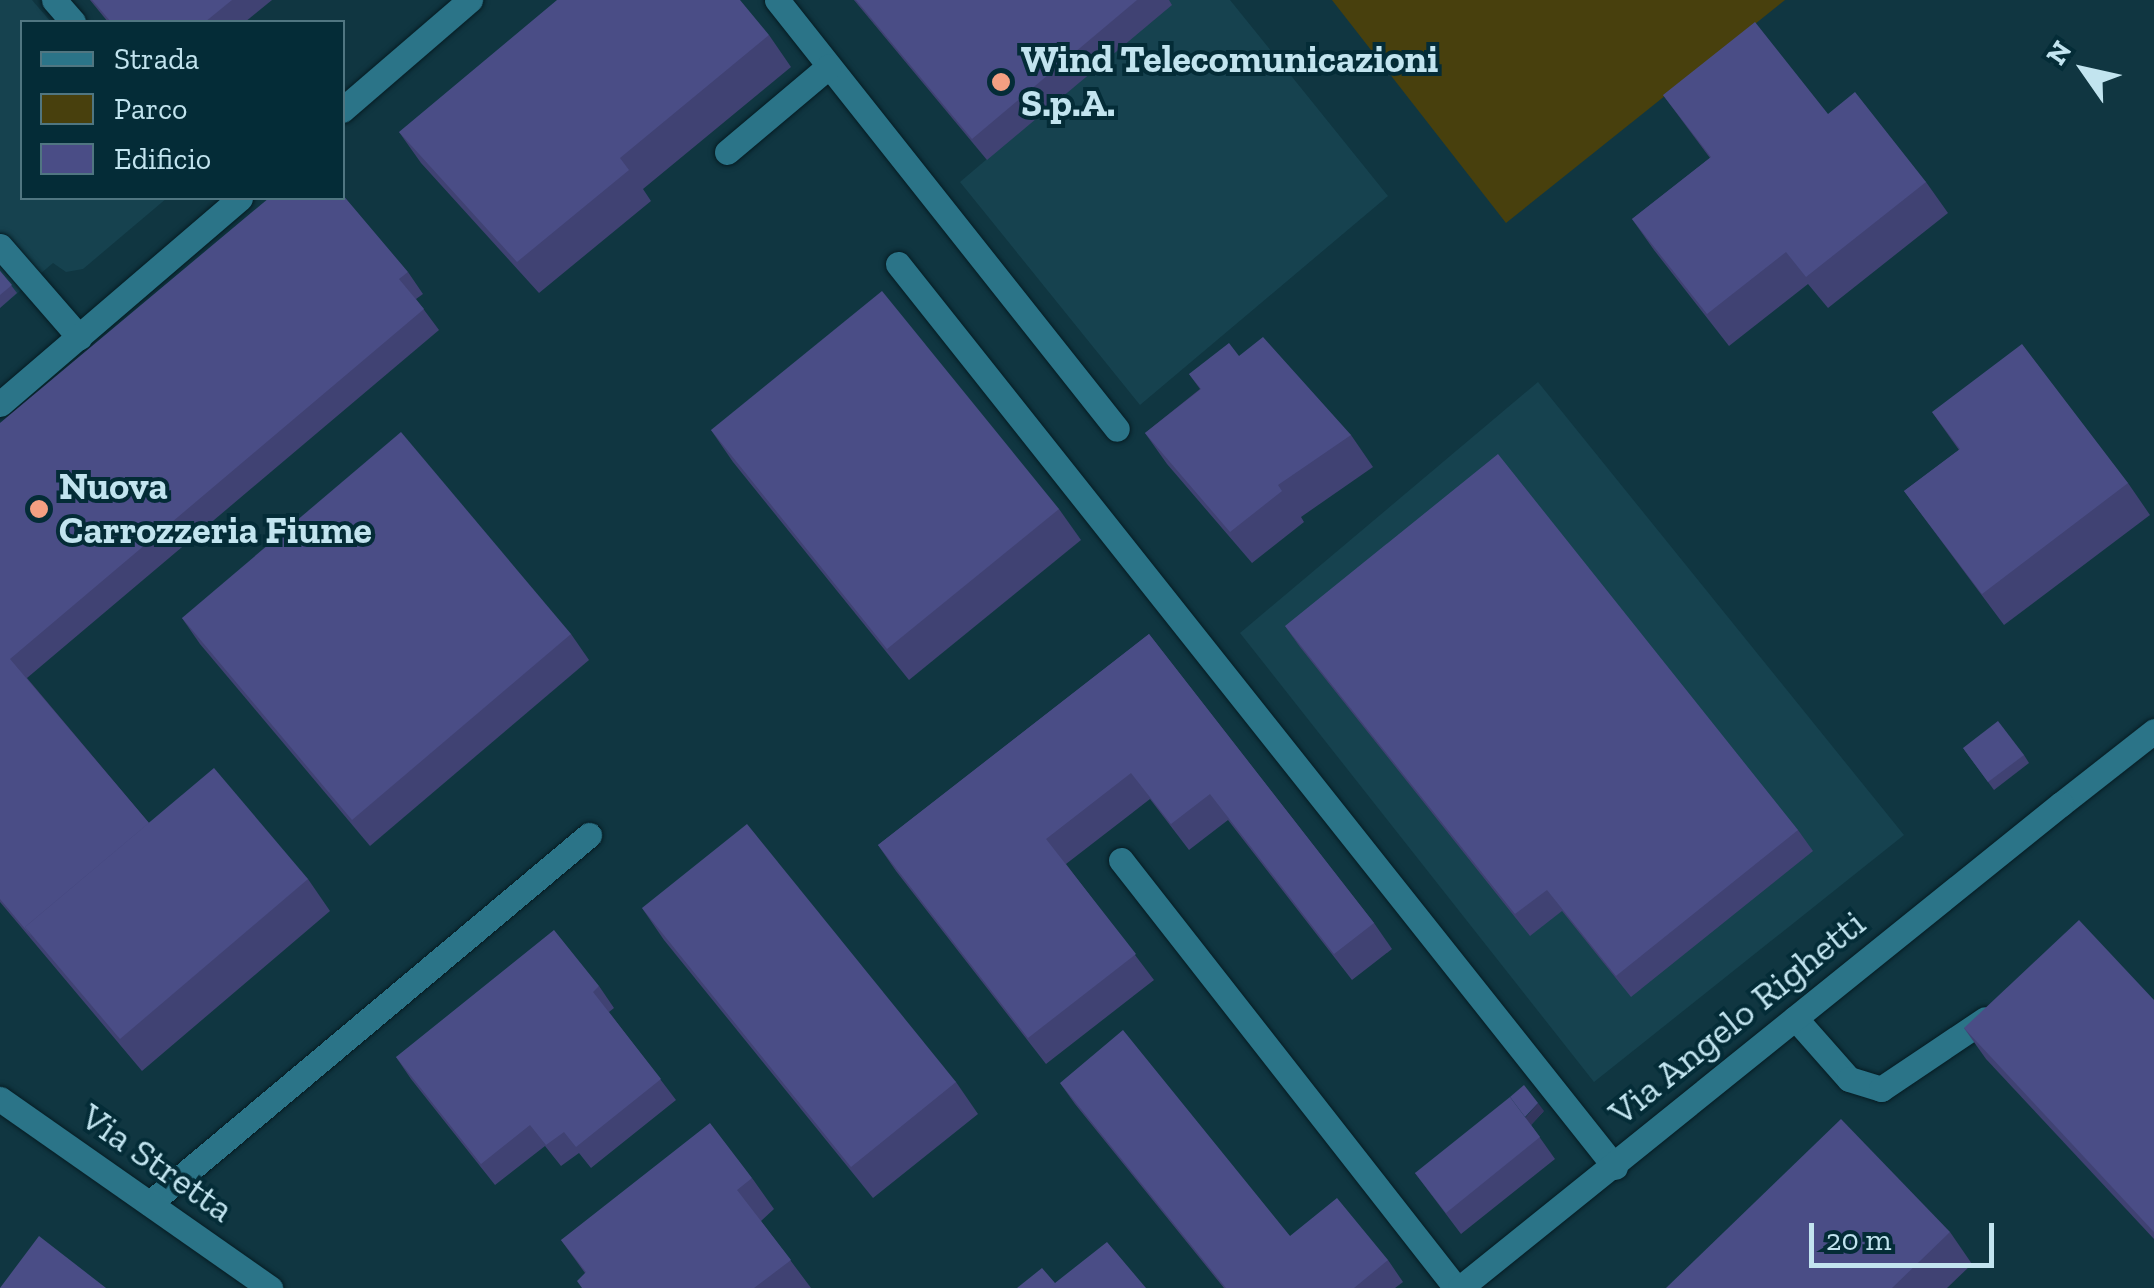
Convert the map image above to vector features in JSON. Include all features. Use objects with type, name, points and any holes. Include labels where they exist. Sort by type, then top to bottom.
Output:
[{"type":"street","points":[[54,0],[71,20]]},
{"type":"street","points":[[345,107],[470,0]]},
{"type":"street","points":[[777,0],[1117,428]]},
{"type":"street","points":[[727,152],[829,66]]},
{"type":"street","points":[[0,404],[231,200]]},
{"type":"street","points":[[0,246],[79,337]]},
{"type":"street","points":[[898,264],[1615,1167]]},
{"type":"street","name":"Via Angelo Righetti","points":[[1458,1288],[1615,1167],[2154,731]]},
{"type":"street","points":[[150,1204],[589,834]]},
{"type":"street","points":[[1121,860],[1458,1288]]},
{"type":"street","points":[[1796,1018],[1849,1080],[1881,1090],[1985,1019]]},
{"type":"street","name":"Via Stretta","points":[[0,1099],[270,1288]]},
{"type":"shaded area","points":[[0,0],[32,0],[49,20],[20,20],[20,200],[165,200],[83,269],[66,272],[53,263],[0,308]]},
{"type":"shaded area","points":[[854,0],[1230,0],[1388,196],[1140,405],[960,182],[987,159]]},
{"type":"shaded area","points":[[1538,382],[1904,835],[1594,1082],[1240,633]]},
{"type":"green space","points":[[1332,0],[1785,0],[1506,223]]},
{"type":"building","points":[[92,0],[232,0],[207,20],[109,20]]},
{"type":"building","points":[[557,0],[740,0],[769,35],[620,158],[629,170],[517,262],[399,132]]},
{"type":"building","name":"Wind Telecomunicazioni S.p.A.","points":[[856,0],[1137,0],[972,139]]},
{"type":"building","points":[[1755,22],[1828,114],[1855,92],[1926,182],[1806,277],[1786,252],[1707,314],[1632,219],[1711,157],[1663,95]]},
{"type":"building","points":[[345,198],[408,272],[399,279],[424,309],[10,659],[149,823],[25,927],[32,937],[0,899],[0,423],[267,200]]},
{"type":"building","points":[[0,271],[12,285],[0,295]]},
{"type":"building","points":[[882,291],[1059,509],[887,649],[711,430]]},
{"type":"building","points":[[1263,337],[1351,435],[1278,485],[1282,491],[1230,532],[1145,433],[1201,389],[1189,374],[1229,343],[1239,356]]},
{"type":"building","points":[[2022,344],[2128,483],[1982,594],[1904,491],[1960,449],[1932,412]]},
{"type":"building","points":[[401,432],[571,634],[352,820],[182,618]]},
{"type":"building","points":[[1498,454],[1798,830],[1616,976],[1547,890],[1515,914],[1285,626]]},
{"type":"building","points":[[1149,634],[1374,923],[1334,954],[1210,794],[1171,824],[1131,773],[1046,839],[1136,954],[1028,1038],[878,845]]},
{"type":"building","points":[[1998,721],[2024,755],[1988,782],[1963,748]]},
{"type":"building","points":[[214,768],[308,879],[120,1039],[25,927]]},
{"type":"building","points":[[747,824],[956,1082],[851,1167],[642,908]]},
{"type":"building","points":[[2079,920],[2154,1000],[2154,1232],[1964,1028]]},
{"type":"building","points":[[554,930],[599,986],[593,992],[661,1079],[576,1147],[564,1132],[546,1145],[530,1125],[481,1164],[396,1057]]},
{"type":"building","points":[[1123,1030],[1290,1236],[1337,1198],[1388,1260],[1354,1288],[1226,1288],[1060,1083]]},
{"type":"building","points":[[1524,1085],[1538,1103],[1525,1117],[1510,1097]]},
{"type":"building","points":[[1510,1097],[1540,1137],[1446,1213],[1415,1173]]},
{"type":"building","points":[[1841,1119],[1950,1232],[1892,1288],[1666,1288]]},
{"type":"building","points":[[710,1123],[752,1178],[737,1190],[791,1260],[754,1288],[582,1288],[577,1281],[586,1272],[561,1240]]},
{"type":"building","points":[[39,1236],[106,1288],[0,1288]]},
{"type":"building","points":[[1107,1242],[1146,1288],[1017,1288],[1042,1268],[1055,1283]]},
{"type":"place","name":"Wind Telecomunicazioni S.p.A.","points":[[1001,82]]},
{"type":"place","name":"Nuova Carrozzeria Fiume","points":[[39,509]]}]
